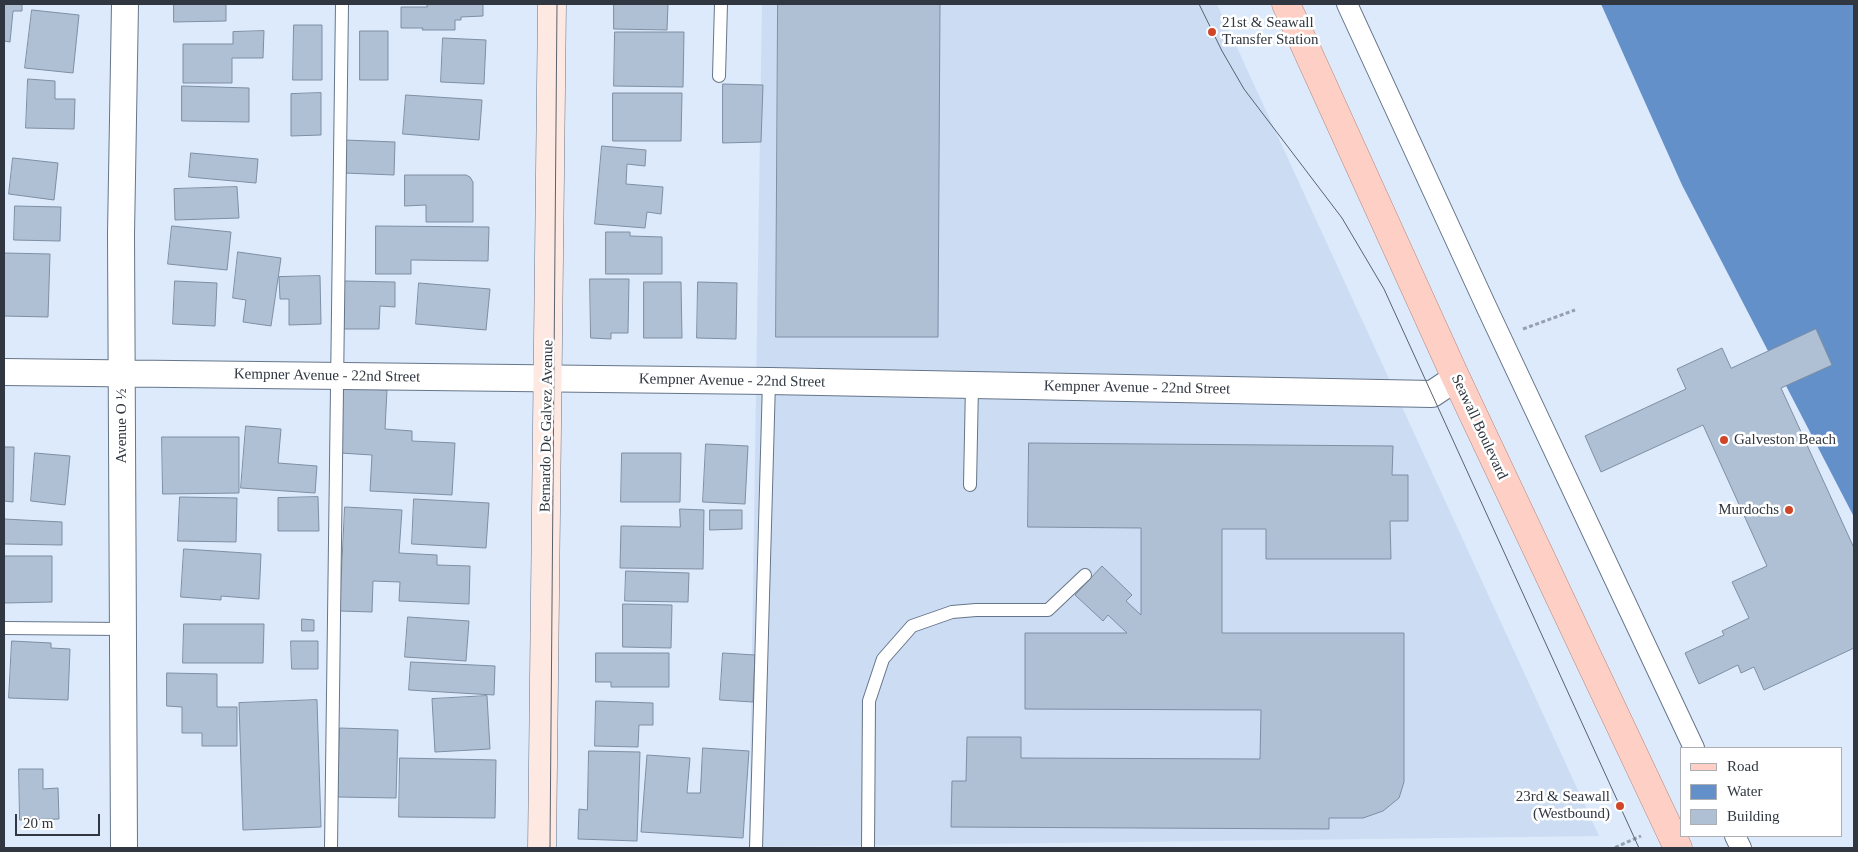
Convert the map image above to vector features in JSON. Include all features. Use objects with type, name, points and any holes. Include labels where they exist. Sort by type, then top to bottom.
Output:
[{"type":"main road","name":"Bernardo De Galvez Avenue","points":[[542,848],[552,4]]},
{"type":"main road","name":"Seawall Boulevard","points":[[1286,4],[1456,378],[1678,848]]},
{"type":"street","name":"Avenue O ½","points":[[124,848],[121,234],[125,4]]},
{"type":"street","points":[[1347,4],[1486,306],[1694,747]]},
{"type":"street","name":"Kempner Avenue - 22nd Street","points":[[4,372],[769,381],[1432,394],[1456,378]]},
{"type":"lane","points":[[331,848],[342,4]]},
{"type":"lane","points":[[719,76],[721,4]]},
{"type":"lane","points":[[756,848],[769,381]]},
{"type":"lane","points":[[970,485],[972,385]]},
{"type":"lane","points":[[868,848],[869,701],[883,659],[912,626],[952,612],[1048,610],[1085,575]]},
{"type":"lane","points":[[4,628],[123,629]]},
{"type":"path","points":[[1515,332],[1575,310]]},
{"type":"shaded area","points":[[762,4],[1217,4],[1599,836],[749,847]]},
{"type":"water","points":[[1601,4],[1854,4],[1854,517],[1682,185]]},
{"type":"building","points":[[4,4],[22,4],[22,11],[13,11],[10,42],[4,41]]},
{"type":"building","points":[[174,4],[226,4],[226,21],[174,22]]},
{"type":"building","points":[[427,4],[483,4],[483,16],[461,17],[461,20],[455,20],[455,30],[401,28],[401,7],[427,7]]},
{"type":"building","points":[[614,4],[668,4],[667,30],[614,29]]},
{"type":"building","points":[[778,4],[940,4],[938,337],[776,337]]},
{"type":"building","points":[[32,10],[79,15],[73,73],[25,68]]},
{"type":"building","points":[[294,25],[322,25],[322,80],[293,80]]},
{"type":"building","points":[[264,31],[263,58],[232,58],[232,83],[183,83],[183,44],[233,44],[233,32]]},
{"type":"building","points":[[360,31],[388,31],[388,80],[360,80]]},
{"type":"building","points":[[615,32],[684,32],[683,87],[614,86]]},
{"type":"building","points":[[443,38],[486,40],[484,84],[441,82]]},
{"type":"building","points":[[28,79],[55,81],[55,99],[75,99],[74,129],[26,128]]},
{"type":"building","points":[[723,84],[763,85],[761,142],[723,143]]},
{"type":"building","points":[[182,86],[249,88],[249,122],[182,121]]},
{"type":"building","points":[[321,93],[321,135],[291,136],[291,94]]},
{"type":"building","points":[[613,93],[682,93],[681,141],[613,141]]},
{"type":"building","points":[[406,95],[482,100],[479,140],[403,134]]},
{"type":"building","points":[[345,140],[395,142],[394,175],[344,173]]},
{"type":"building","points":[[602,146],[646,150],[645,166],[627,164],[626,184],[663,187],[661,214],[647,212],[645,228],[595,224]]},
{"type":"building","points":[[191,153],[258,159],[256,183],[189,177]]},
{"type":"building","points":[[13,158],[58,163],[54,200],[9,194]]},
{"type":"building","points":[[405,175],[466,175],[470,177],[473,182],[473,222],[426,222],[426,205],[405,206]]},
{"type":"building","points":[[237,187],[239,218],[175,220],[174,189]]},
{"type":"building","points":[[15,206],[61,207],[60,241],[14,240]]},
{"type":"building","points":[[172,226],[231,232],[227,270],[168,264]]},
{"type":"building","points":[[376,226],[489,227],[488,261],[411,260],[411,274],[376,274]]},
{"type":"building","points":[[606,232],[630,232],[630,236],[662,237],[662,274],[606,274]]},
{"type":"building","points":[[238,252],[281,258],[271,326],[243,322],[246,300],[233,298]]},
{"type":"building","points":[[4,253],[50,254],[48,317],[4,316]]},
{"type":"building","points":[[320,276],[321,324],[289,325],[289,299],[280,299],[279,277]]},
{"type":"building","points":[[590,279],[629,279],[628,333],[611,333],[611,339],[591,338]]},
{"type":"building","points":[[175,281],[217,283],[215,326],[173,324]]},
{"type":"building","points":[[345,281],[395,282],[395,307],[380,306],[379,329],[344,329]]},
{"type":"building","points":[[644,282],[681,282],[682,338],[644,338]]},
{"type":"building","points":[[698,282],[737,283],[736,339],[697,338]]},
{"type":"building","points":[[419,283],[490,289],[486,330],[416,324]]},
{"type":"building","name":"Murdochs","points":[[1816,329],[1832,365],[1781,388],[1854,548],[1854,648],[1764,690],[1754,667],[1741,673],[1738,665],[1699,684],[1685,653],[1724,635],[1722,631],[1749,618],[1732,582],[1767,566],[1703,425],[1601,472],[1585,436],[1686,389],[1677,369],[1722,348],[1731,368]]},
{"type":"building","points":[[344,388],[387,390],[385,429],[412,431],[412,441],[455,443],[452,495],[370,491],[372,455],[340,453]]},
{"type":"building","points":[[246,426],[281,429],[278,463],[317,466],[315,493],[241,488]]},
{"type":"building","points":[[162,437],[239,437],[239,493],[163,494]]},
{"type":"building","points":[[1029,443],[1393,446],[1392,475],[1408,475],[1408,521],[1390,521],[1391,559],[1266,559],[1266,529],[1222,529],[1222,633],[1404,633],[1404,782],[1399,798],[1383,811],[1363,818],[1329,818],[1329,829],[951,827],[952,781],[966,781],[967,737],[1021,737],[1021,758],[1260,759],[1261,710],[1025,709],[1025,633],[1127,633],[1108,615],[1103,621],[1075,595],[1102,566],[1132,595],[1126,601],[1141,615],[1141,528],[1028,527]]},
{"type":"building","points":[[706,444],[748,446],[745,504],[703,502]]},
{"type":"building","points":[[4,447],[14,447],[13,502],[4,501]]},
{"type":"building","points":[[35,453],[70,456],[65,505],[31,501]]},
{"type":"building","points":[[622,453],[681,453],[680,502],[621,502]]},
{"type":"building","points":[[180,497],[237,498],[236,542],[178,541]]},
{"type":"building","points":[[318,497],[319,531],[278,531],[278,498]]},
{"type":"building","points":[[414,499],[489,503],[486,548],[412,544]]},
{"type":"building","points":[[345,507],[402,510],[399,553],[437,555],[437,565],[470,566],[469,604],[399,601],[400,582],[373,581],[372,612],[340,611]]},
{"type":"building","points":[[680,509],[704,510],[703,569],[620,568],[621,526],[680,527]]},
{"type":"building","points":[[710,510],[742,510],[742,529],[710,530]]},
{"type":"building","points":[[4,519],[62,522],[62,545],[4,544]]},
{"type":"building","points":[[184,549],[261,554],[259,599],[221,596],[221,600],[181,597]]},
{"type":"building","points":[[4,556],[52,556],[52,602],[4,603]]},
{"type":"building","points":[[626,571],[689,573],[688,602],[625,601]]},
{"type":"building","points":[[623,604],[672,605],[671,648],[623,647]]},
{"type":"building","points":[[408,617],[469,621],[466,661],[405,657]]},
{"type":"building","points":[[302,619],[314,620],[314,631],[302,631]]},
{"type":"building","points":[[184,624],[264,624],[263,663],[183,663]]},
{"type":"building","points":[[12,641],[51,643],[51,648],[70,649],[68,700],[9,698]]},
{"type":"building","points":[[291,641],[318,641],[318,669],[292,669]]},
{"type":"building","points":[[596,653],[669,653],[669,687],[611,687],[611,682],[596,682]]},
{"type":"building","points":[[723,653],[755,655],[753,702],[720,700]]},
{"type":"building","points":[[411,662],[495,666],[494,695],[409,690]]},
{"type":"building","points":[[167,673],[217,674],[217,707],[237,707],[237,746],[202,746],[202,733],[182,733],[182,707],[167,706]]},
{"type":"building","points":[[487,696],[490,749],[435,752],[432,699]]},
{"type":"building","points":[[317,700],[321,827],[243,830],[239,703]]},
{"type":"building","points":[[596,701],[653,703],[653,725],[639,725],[638,747],[595,746]]},
{"type":"building","points":[[340,728],[398,730],[396,798],[338,797]]},
{"type":"building","points":[[703,748],[749,751],[743,838],[641,832],[647,755],[690,758],[687,793],[700,793]]},
{"type":"building","points":[[589,751],[640,752],[637,841],[578,839],[579,809],[587,810]]},
{"type":"building","points":[[400,758],[496,760],[495,818],[399,817]]},
{"type":"building","points":[[19,769],[43,769],[43,789],[58,788],[59,819],[20,820]]},
{"type":"tram line","points":[[550,848],[557,4]]},
{"type":"tram line","points":[[1199,4],[1222,51],[1244,89],[1342,218],[1384,289],[1639,848]]},
{"type":"place","name":"21st & Seawall Transfer Station","points":[[1212,32]]},
{"type":"place","name":"Galveston Beach","points":[[1724,440]]},
{"type":"place","name":"Murdochs","points":[[1789,510]]},
{"type":"place","name":"23rd & Seawall (Westbound)","points":[[1620,806]]}]
